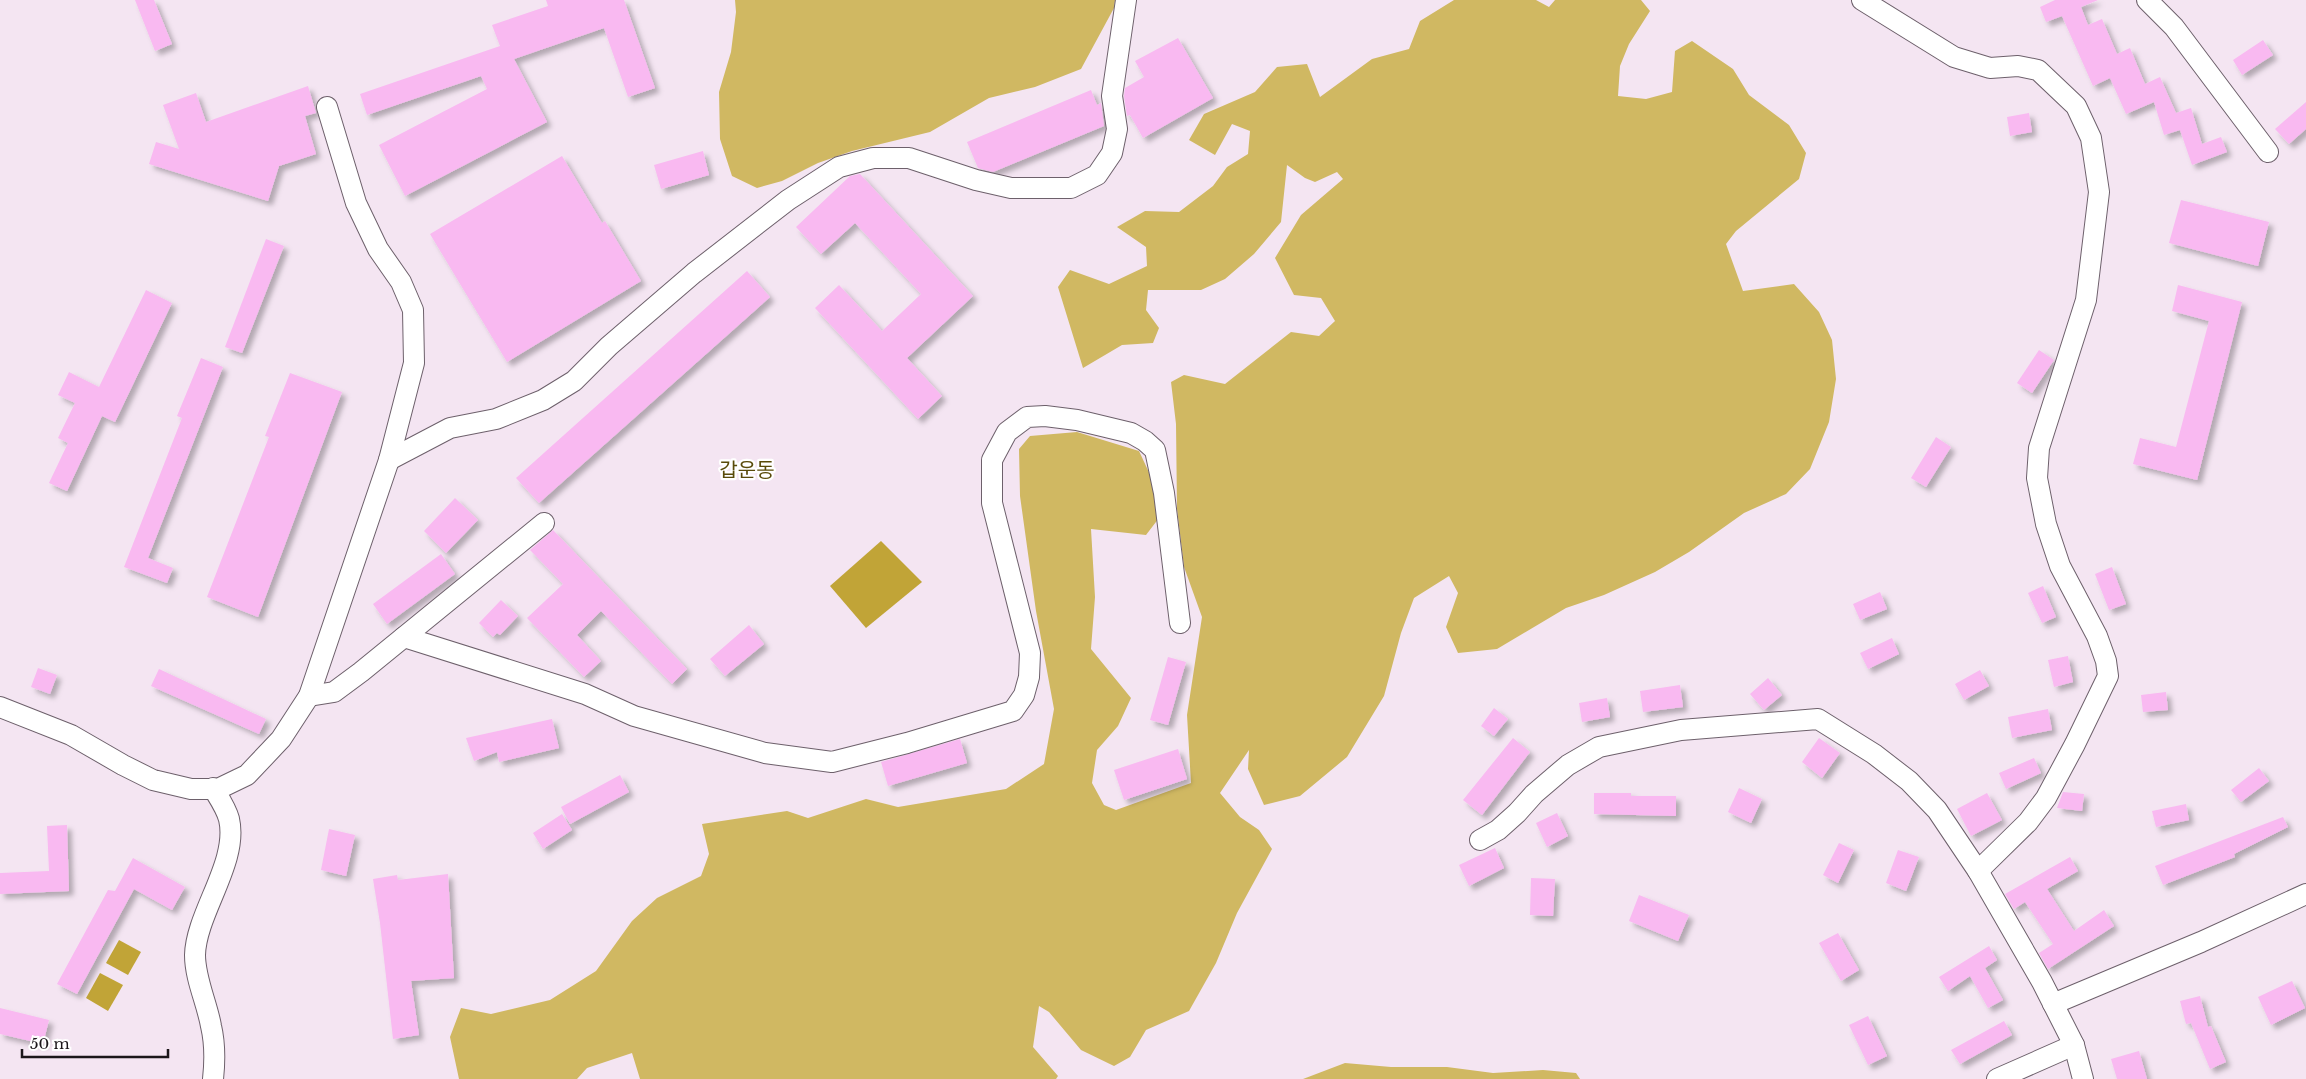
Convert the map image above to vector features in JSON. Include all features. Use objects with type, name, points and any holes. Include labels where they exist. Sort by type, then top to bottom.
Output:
[{"type":"street","points":[[389,460],[450,428],[496,419],[543,400],[574,381],[609,346],[694,273],[788,200],[838,167],[872,158],[909,158],[976,180],[1011,188],[1071,188],[1096,175],[1112,153],[1117,129],[1112,96],[1126,0]]},
{"type":"street","points":[[1862,0],[1954,57],[1990,68],[2018,66],[2038,70],[2076,106],[2091,138],[2099,192],[2086,300],[2039,448],[2037,478],[2046,524],[2060,566],[2097,636],[2106,661],[2108,676],[2046,798],[2028,822],[1978,871]]},
{"type":"street","points":[[2147,0],[2174,27],[2268,152]]},
{"type":"street","points":[[0,706],[72,736],[122,765],[153,780],[191,789],[218,789],[246,775],[281,739],[309,696],[389,460],[414,363],[413,310],[401,282],[378,249],[356,203],[327,107]]},
{"type":"street","points":[[404,637],[585,694],[634,716],[765,753],[832,762],[907,743],[1014,711],[1024,695],[1029,677],[1030,653],[992,503],[992,460],[1007,432],[1027,418],[1045,416],[1077,420],[1131,433],[1145,441],[1155,450],[1164,493],[1180,623]]},
{"type":"street","points":[[309,696],[334,692],[544,523]]},
{"type":"street","points":[[1480,840],[1498,830],[1534,794],[1568,765],[1599,747],[1681,730],[1818,719],[1874,754],[1909,781],[1937,810],[1978,871],[2053,1004],[2074,1045],[2084,1079]]},
{"type":"street","points":[[212,1079],[215,1061],[212,1027],[195,956],[198,935],[222,873],[229,842],[229,820],[213,788]]},
{"type":"street","points":[[2053,1004],[2200,942],[2306,894]]},
{"type":"street","points":[[1997,1079],[2074,1045]]},
{"type":"shaded area","points":[[735,0],[1115,0],[1114,8],[1081,69],[1035,87],[989,98],[930,132],[852,151],[818,163],[782,181],[757,188],[732,176],[720,139],[719,92],[731,52],[736,12]]},
{"type":"shaded area","points":[[1454,0],[1536,0],[1549,7],[1555,0],[1641,0],[1650,11],[1629,44],[1620,66],[1618,96],[1646,99],[1672,92],[1675,51],[1692,41],[1733,69],[1749,95],[1789,125],[1806,153],[1799,179],[1736,231],[1726,244],[1743,291],[1794,284],[1819,312],[1832,340],[1836,379],[1829,422],[1810,469],[1786,494],[1744,513],[1689,552],[1655,572],[1604,595],[1566,608],[1497,649],[1458,653],[1446,627],[1458,593],[1449,576],[1414,598],[1401,633],[1384,696],[1347,757],[1300,796],[1264,805],[1248,769],[1249,750],[1220,793],[1240,817],[1259,830],[1272,849],[1237,913],[1216,963],[1189,1011],[1146,1030],[1130,1057],[1114,1066],[1081,1050],[1049,1012],[1039,1006],[1033,1047],[1058,1076],[1056,1079],[640,1079],[632,1053],[587,1068],[577,1079],[459,1079],[450,1037],[461,1008],[491,1014],[550,1000],[596,971],[632,921],[657,898],[701,876],[709,854],[702,824],[787,811],[808,818],[866,799],[898,807],[1006,789],[1044,764],[1054,709],[1036,611],[1020,496],[1019,449],[1030,436],[1077,432],[1139,451],[1153,481],[1159,518],[1146,535],[1091,529],[1095,597],[1091,649],[1131,698],[1118,726],[1097,750],[1092,783],[1104,805],[1116,810],[1191,783],[1187,715],[1202,617],[1184,567],[1177,509],[1176,424],[1171,382],[1184,375],[1225,384],[1291,332],[1319,336],[1335,321],[1321,298],[1294,295],[1275,258],[1301,215],[1343,179],[1337,172],[1315,182],[1305,178],[1287,165],[1281,222],[1254,254],[1225,279],[1201,290],[1148,290],[1146,310],[1159,328],[1153,343],[1122,345],[1083,368],[1058,287],[1070,270],[1109,284],[1147,266],[1146,247],[1117,227],[1145,211],[1179,212],[1213,186],[1227,167],[1248,154],[1250,131],[1232,124],[1215,155],[1189,140],[1204,114],[1255,92],[1277,67],[1307,64],[1320,97],[1372,59],[1409,49],[1420,21]]},
{"type":"shaded area","points":[[881,541],[922,582],[866,628],[830,586]]},
{"type":"shaded area","points":[[119,940],[141,952],[128,975],[106,963]]},
{"type":"shaded area","points":[[100,973],[123,985],[108,1011],[86,998]]},
{"type":"shaded area","points":[[1345,1063],[1391,1067],[1447,1067],[1493,1073],[1543,1070],[1576,1073],[1580,1079],[1303,1079]]},
{"type":"building","points":[[135,0],[154,0],[172,44],[155,51]]},
{"type":"building","points":[[546,0],[624,0],[655,88],[628,97],[604,28],[514,59],[547,122],[405,196],[379,145],[487,89],[481,76],[367,115],[360,94],[500,46],[492,25],[548,6]]},
{"type":"building","points":[[2055,0],[2098,0],[2081,7],[2088,25],[2102,19],[2117,54],[2130,48],[2145,84],[2160,77],[2176,113],[2191,108],[2202,144],[2221,137],[2227,152],[2192,165],[2180,130],[2164,135],[2154,102],[2126,114],[2110,78],[2093,86],[2062,16],[2046,22],[2040,7]]},
{"type":"building","points":[[1178,38],[1213,98],[1143,138],[1130,115],[1127,116],[1124,96],[1125,88],[1144,77],[1135,61]]},
{"type":"building","points":[[2263,40],[2273,55],[2242,75],[2233,60]]},
{"type":"building","points":[[308,86],[316,113],[305,116],[316,154],[279,166],[268,201],[149,164],[156,142],[179,149],[163,105],[196,93],[206,122]]},
{"type":"building","points":[[1091,90],[1097,105],[1101,103],[1104,126],[993,172],[978,168],[967,142]]},
{"type":"building","points":[[2306,102],[2306,129],[2289,144],[2275,129]]},
{"type":"building","points":[[2029,113],[2032,132],[2010,136],[2007,117]]},
{"type":"building","points":[[703,151],[709,175],[661,189],[654,165]]},
{"type":"building","points":[[562,156],[602,223],[605,221],[641,281],[507,362],[430,234]]},
{"type":"building","points":[[860,174],[973,296],[907,358],[942,396],[918,419],[815,308],[839,285],[882,331],[921,294],[855,223],[821,254],[796,227],[850,176]]},
{"type":"building","points":[[2181,200],[2269,222],[2258,266],[2169,243]]},
{"type":"building","points":[[266,239],[284,246],[242,353],[225,347]]},
{"type":"building","points":[[747,271],[770,297],[539,503],[516,478]]},
{"type":"building","points":[[2178,285],[2242,302],[2197,480],[2133,464],[2140,438],[2176,447],[2209,321],[2172,311]]},
{"type":"building","points":[[146,290],[172,303],[115,422],[102,416],[67,491],[49,483],[68,443],[58,438],[75,403],[58,395],[69,372],[99,387]]},
{"type":"building","points":[[2039,350],[2054,360],[2032,393],[2017,383]]},
{"type":"building","points":[[201,358],[223,367],[148,558],[173,568],[167,583],[124,567],[182,418],[177,416]]},
{"type":"building","points":[[290,373],[342,392],[258,617],[207,597],[269,437],[265,436]]},
{"type":"building","points":[[1936,437],[1951,447],[1926,487],[1911,478]]},
{"type":"building","points":[[455,498],[478,520],[446,553],[424,531]]},
{"type":"building","points":[[553,530],[687,669],[672,684],[601,611],[577,635],[601,661],[584,677],[527,618],[563,584],[530,550]]},
{"type":"building","points":[[441,554],[455,574],[387,624],[373,604]]},
{"type":"building","points":[[2112,567],[2126,604],[2109,610],[2095,574]]},
{"type":"building","points":[[2043,586],[2056,617],[2042,623],[2028,593]]},
{"type":"building","points":[[1880,592],[1887,609],[1860,620],[1853,604]]},
{"type":"building","points":[[501,600],[518,616],[500,635],[497,633],[493,637],[479,623]]},
{"type":"building","points":[[749,625],[764,644],[725,676],[710,659]]},
{"type":"building","points":[[1892,638],[1899,654],[1868,669],[1860,653]]},
{"type":"building","points":[[2068,656],[2073,682],[2054,687],[2048,660]]},
{"type":"building","points":[[1168,657],[1186,662],[1168,725],[1150,720]]},
{"type":"building","points":[[38,668],[57,675],[50,694],[31,687]]},
{"type":"building","points":[[159,669],[266,719],[259,734],[151,686]]},
{"type":"building","points":[[1980,670],[1989,686],[1964,700],[1955,684]]},
{"type":"building","points":[[1768,678],[1782,695],[1764,710],[1750,694]]},
{"type":"building","points":[[1680,685],[1683,707],[1643,712],[1640,691]]},
{"type":"building","points":[[2166,692],[2168,710],[2143,712],[2141,695]]},
{"type":"building","points":[[1607,698],[1610,717],[1582,722],[1579,703]]},
{"type":"building","points":[[1494,708],[1508,719],[1494,736],[1481,726]]},
{"type":"building","points":[[2048,709],[2052,730],[2012,738],[2008,717]]},
{"type":"building","points":[[552,719],[559,748],[499,762],[497,752],[474,761],[466,738]]},
{"type":"building","points":[[1513,738],[1530,752],[1482,815],[1463,800]]},
{"type":"building","points":[[1819,738],[1840,753],[1822,778],[1802,762]]},
{"type":"building","points":[[960,739],[967,763],[888,786],[881,762]]},
{"type":"building","points":[[1178,749],[1187,779],[1124,800],[1114,770]]},
{"type":"building","points":[[2034,758],[2041,773],[2006,789],[1999,773]]},
{"type":"building","points":[[2259,768],[2269,781],[2241,802],[2231,790]]},
{"type":"building","points":[[620,775],[629,792],[570,824],[561,807]]},
{"type":"building","points":[[1739,788],[1762,799],[1751,823],[1728,812]]},
{"type":"building","points":[[2063,792],[2084,794],[2082,811],[2057,808]]},
{"type":"building","points":[[1594,793],[1631,793],[1631,796],[1676,796],[1676,816],[1594,814]]},
{"type":"building","points":[[1987,793],[2002,820],[1971,836],[1957,809]]},
{"type":"building","points":[[2186,804],[2189,820],[2156,827],[2152,811]]},
{"type":"building","points":[[1557,813],[1568,836],[1547,847],[1536,823]]},
{"type":"building","points":[[562,814],[572,830],[543,849],[533,833]]},
{"type":"building","points":[[2283,817],[2288,827],[2234,854],[2235,857],[2163,885],[2155,866]]},
{"type":"building","points":[[67,825],[69,891],[0,894],[0,873],[49,871],[47,826]]},
{"type":"building","points":[[329,829],[355,835],[346,876],[321,870]]},
{"type":"building","points":[[1839,843],[1854,850],[1838,883],[1823,875]]},
{"type":"building","points":[[1495,848],[1504,868],[1469,886],[1459,865]]},
{"type":"building","points":[[1898,850],[1919,857],[1906,891],[1886,883]]},
{"type":"building","points":[[2070,857],[2078,871],[2047,889],[2074,931],[2104,910],[2114,926],[2048,969],[2039,953],[2053,944],[2025,902],[2014,909],[2005,894]]},
{"type":"building","points":[[133,858],[185,887],[172,910],[134,889],[77,994],[57,984],[108,890],[115,891]]},
{"type":"building","points":[[448,874],[454,978],[411,981],[419,1035],[393,1039],[373,879],[397,875],[398,880]]},
{"type":"building","points":[[1531,878],[1555,879],[1553,916],[1530,915]]},
{"type":"building","points":[[1639,895],[1689,915],[1678,941],[1629,921]]},
{"type":"building","points":[[1838,933],[1859,970],[1841,981],[1819,943]]},
{"type":"building","points":[[1989,946],[1997,960],[1985,968],[2003,1000],[1988,1008],[1970,976],[1948,991],[1939,977]]},
{"type":"building","points":[[2292,981],[2305,1008],[2271,1025],[2258,997]]},
{"type":"building","points":[[2200,996],[2208,1027],[2211,1026],[2226,1062],[2210,1069],[2191,1023],[2186,1024],[2180,1001]]},
{"type":"building","points":[[0,1008],[49,1020],[43,1044],[0,1034]]},
{"type":"building","points":[[1868,1016],[1887,1056],[1868,1065],[1849,1025]]},
{"type":"building","points":[[2004,1021],[2012,1035],[1960,1064],[1951,1050]]},
{"type":"building","points":[[2139,1051],[2147,1079],[2117,1079],[2111,1059]]},
{"type":"district","name":"갑운동","points":[[747,470]]}]
